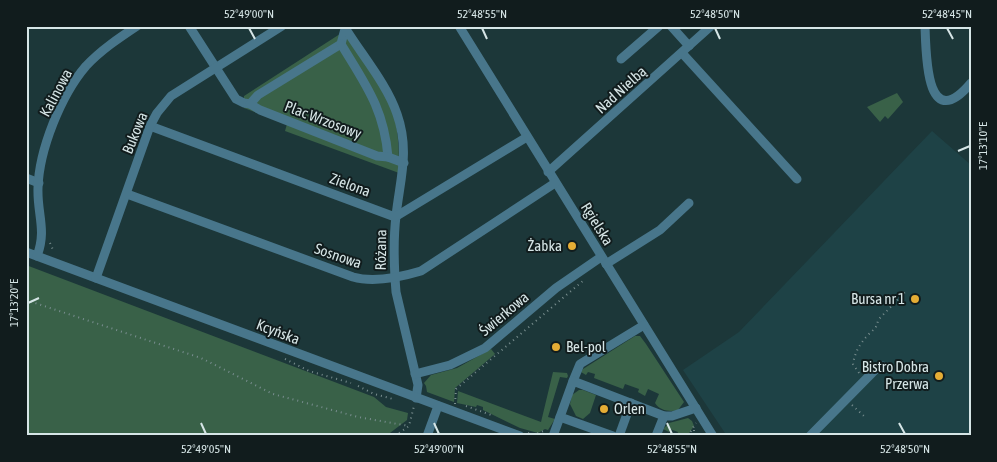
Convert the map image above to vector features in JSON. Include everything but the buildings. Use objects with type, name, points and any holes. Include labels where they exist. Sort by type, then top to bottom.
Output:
[{"type":"street","name":"Kalinowa","points":[[37,256],[42,233],[38,183],[41,164],[47,143],[64,101],[72,85],[86,67],[103,50],[137,26]]},
{"type":"street","points":[[189,26],[236,99],[247,103]]},
{"type":"street","name":"Bukowa","points":[[96,278],[150,126],[157,113],[171,96],[282,26]]},
{"type":"street","name":"Rgielska","points":[[458,26],[713,436]]},
{"type":"street","points":[[621,59],[659,26]]},
{"type":"street","points":[[671,26],[689,46]]},
{"type":"street","name":"Nad Nielbą","points":[[548,172],[711,26]]},
{"type":"street","points":[[925,26],[927,63],[933,89],[938,98],[946,101],[954,100],[971,83]]},
{"type":"street","points":[[341,44],[345,28]]},
{"type":"street","name":"Różana","points":[[345,28],[382,84],[397,113],[403,137],[404,163],[395,217],[394,277],[418,385],[416,398]]},
{"type":"street","name":"Plac Wrzosowy","points":[[388,157],[382,118],[374,99],[341,44],[247,103],[260,110],[377,156],[388,157],[404,163]]},
{"type":"street","points":[[682,53],[797,179]]},
{"type":"street","name":"Zielona","points":[[150,126],[395,217]]},
{"type":"street","points":[[395,217],[526,137]]},
{"type":"street","points":[[26,178],[38,183]]},
{"type":"street","name":"Sosnowa","points":[[127,194],[353,277],[369,279],[394,277],[421,270],[555,183]]},
{"type":"street","name":"Świerkowa","points":[[415,374],[450,366],[485,348],[556,288],[660,230],[689,203]]},
{"type":"street","name":"Kcyńska","points":[[26,252],[520,436]]},
{"type":"street","points":[[553,436],[580,364],[644,325]]},
{"type":"street","points":[[810,436],[879,367],[886,365],[891,368]]},
{"type":"street","points":[[573,381],[664,416],[672,416],[696,408]]},
{"type":"street","points":[[619,436],[631,403]]},
{"type":"street","points":[[427,436],[438,406]]},
{"type":"street","points":[[656,436],[664,416]]},
{"type":"street","points":[[560,417],[612,436]]},
{"type":"path","points":[[455,404],[456,389],[590,276]]},
{"type":"path","points":[[866,380],[853,364],[854,353],[877,327],[878,320],[907,290]]},
{"type":"path","points":[[26,300],[201,358],[273,394],[358,417],[409,426]]},
{"type":"path","points":[[395,436],[409,426],[416,398]]},
{"type":"path","points":[[845,400],[865,417]]},
{"type":"path","points":[[688,436],[697,421]]},
{"type":"path","points":[[694,425],[694,436]]},
{"type":"shaded area","points":[[932,131],[971,165],[971,436],[727,436],[683,370],[739,332]]},
{"type":"green space","points":[[343,32],[379,84],[394,115],[399,151],[399,173],[285,131],[287,124],[244,108],[244,96]]},
{"type":"green space","points":[[897,93],[903,102],[888,119],[885,116],[880,122],[867,107]]},
{"type":"green space","points":[[26,265],[374,397],[386,407],[408,413],[407,420],[386,436],[26,436]]},
{"type":"green space","points":[[635,336],[640,336],[646,344],[684,402],[678,410],[669,411],[660,408],[655,403],[659,394],[648,389],[645,396],[638,392],[639,389],[625,384],[623,389],[594,378],[595,374],[588,372],[586,375],[581,372]]},
{"type":"green space","points":[[491,349],[495,354],[455,388],[454,402],[427,392],[424,383],[431,375],[457,368]]},
{"type":"green space","points":[[553,372],[567,373],[568,376],[567,378],[560,377],[548,417],[555,419],[548,430],[545,429],[538,433],[520,428],[483,410],[483,407],[457,403],[458,391],[541,422]]},
{"type":"green space","points":[[579,390],[596,395],[590,413],[583,419],[576,416],[570,404],[572,395]]},
{"type":"green space","points":[[688,418],[694,426],[687,436],[677,436],[678,432],[670,429],[669,432],[663,429],[669,423]]},
{"type":"place","name":"Żabka","points":[[572,246]]},
{"type":"place","name":"Bursa nr 1","points":[[915,299]]},
{"type":"place","name":"Bel-pol","points":[[556,347]]},
{"type":"place","name":"Bistro Dobra Przerwa","points":[[939,376]]},
{"type":"place","name":"Orlen","points":[[604,409]]}]
